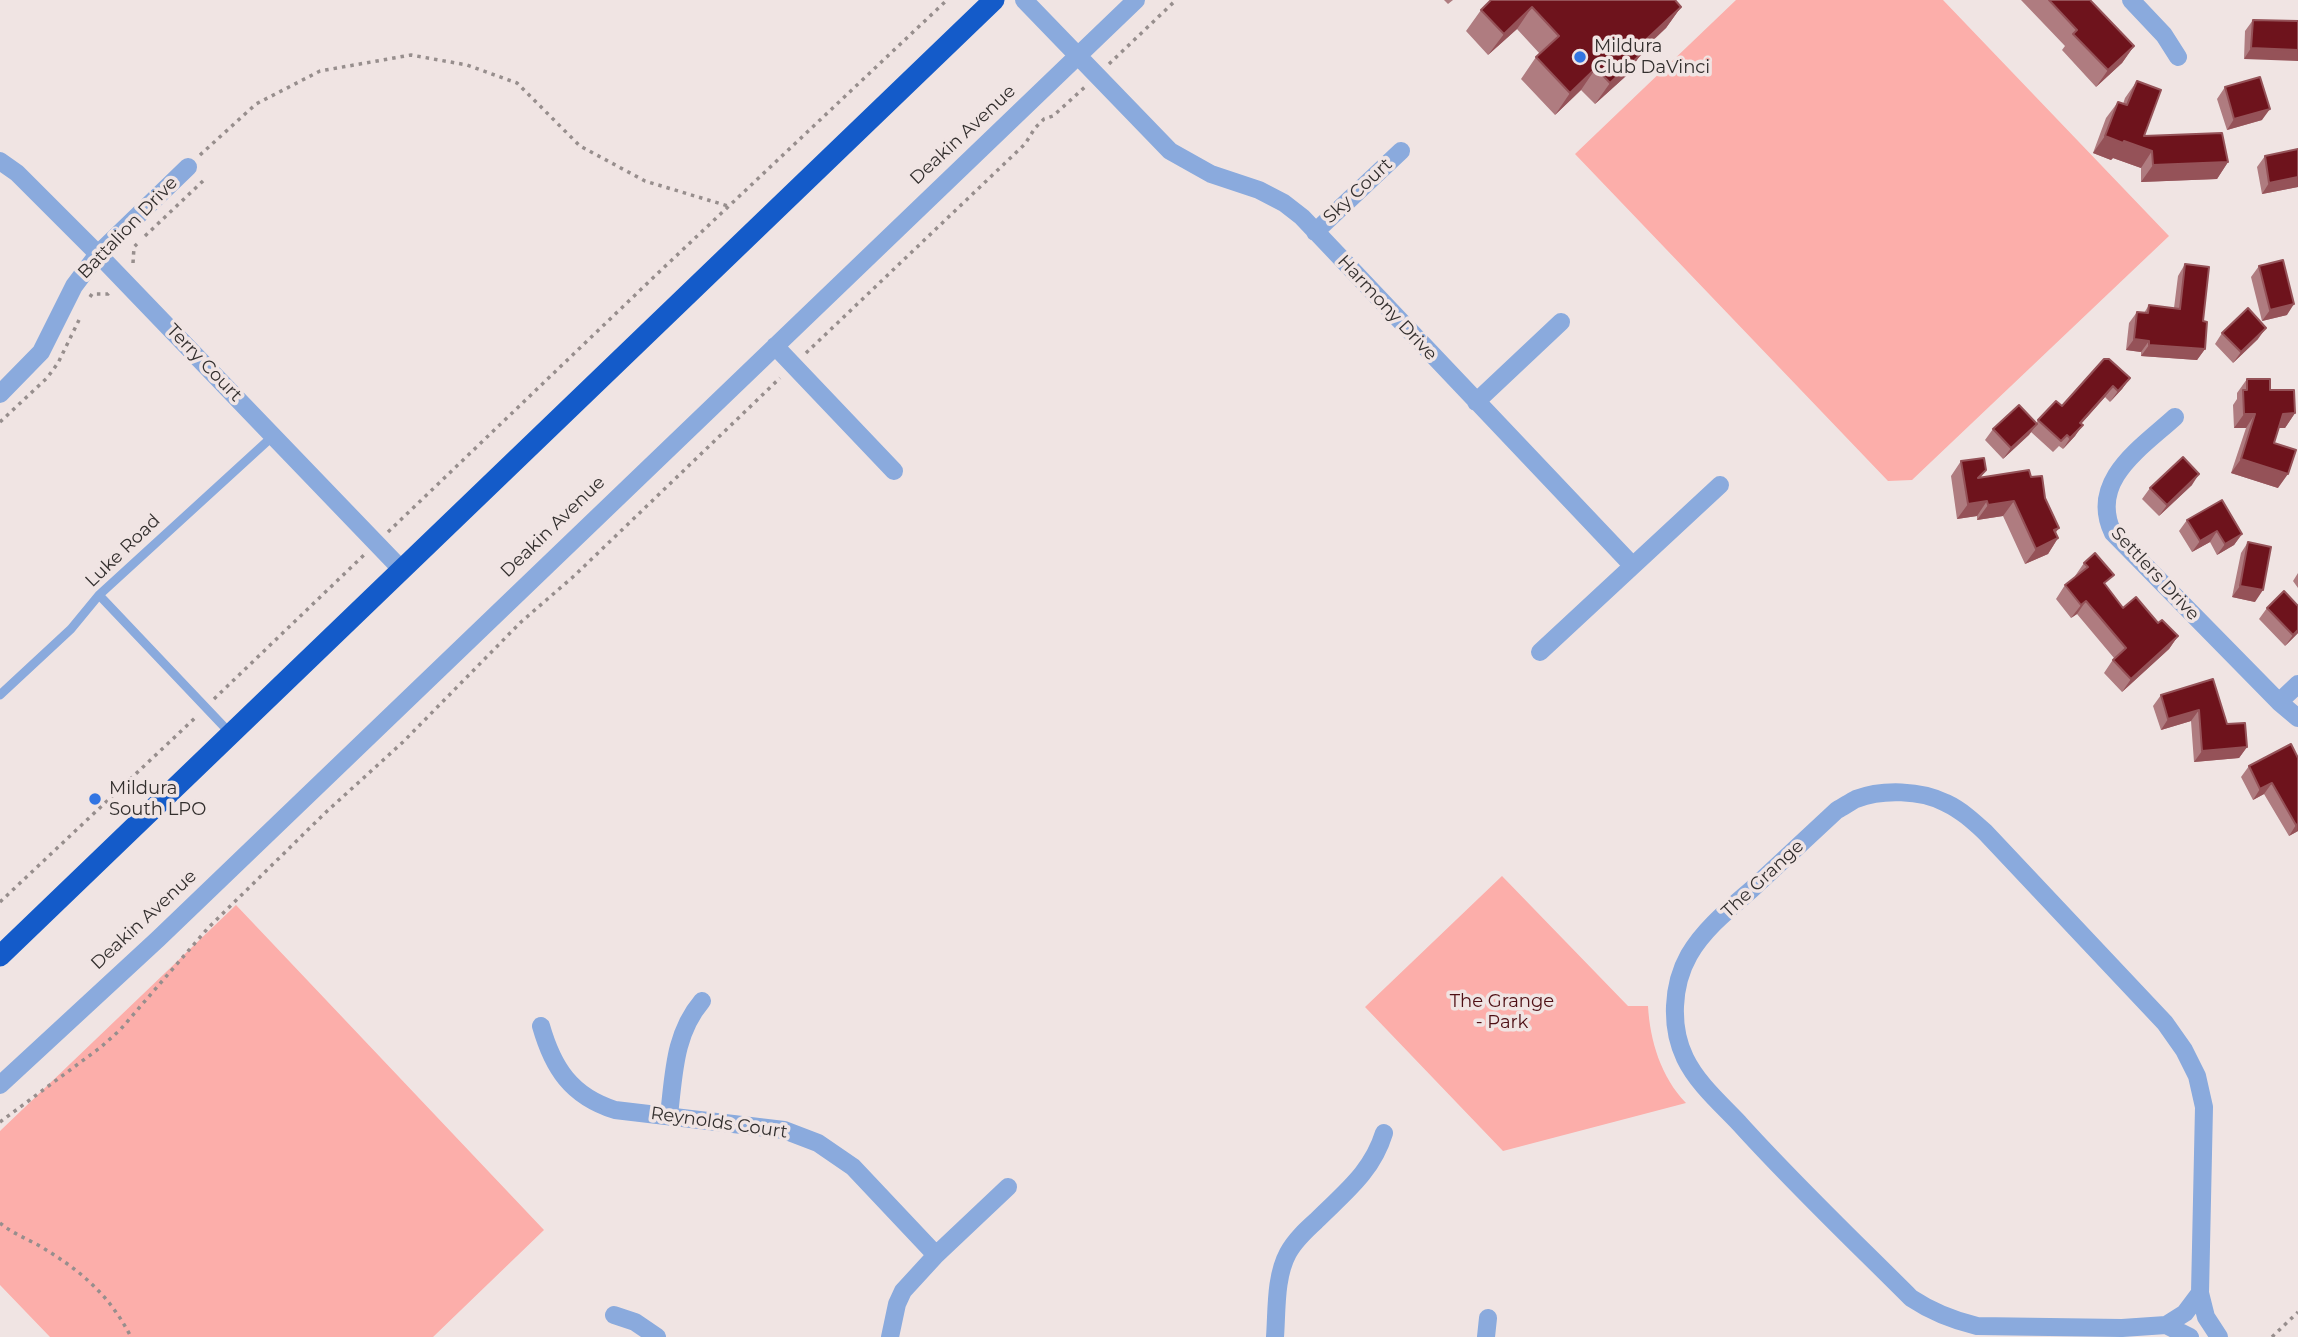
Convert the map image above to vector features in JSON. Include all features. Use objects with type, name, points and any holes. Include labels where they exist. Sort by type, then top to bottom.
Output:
[{"type":"highway","points":[[0,956],[994,0]]},
{"type":"street","name":"Harmony Drive","points":[[1024,0],[1170,150],[1211,174],[1259,190],[1284,203],[1302,217],[1632,565]]},
{"type":"street","name":"Deakin Avenue","points":[[0,1085],[158,939],[1136,0]]},
{"type":"street","points":[[2131,0],[2164,35],[2178,57]]},
{"type":"street","name":"Sky Court","points":[[1315,232],[1401,151]]},
{"type":"street","name":"Terry Court","points":[[0,161],[17,173],[99,254],[402,570]]},
{"type":"street","name":"Battalion Drive","points":[[0,394],[41,352],[74,286],[99,254],[188,167]]},
{"type":"street","points":[[1476,402],[1561,322]]},
{"type":"street","points":[[775,346],[894,471]]},
{"type":"street","name":"Settlers Drive","points":[[2175,417],[2124,464],[2115,477],[2105,501],[2108,521],[2113,533],[2279,702],[2298,718]]},
{"type":"street","points":[[1540,652],[1720,485]]},
{"type":"street","points":[[2279,702],[2298,684]]},
{"type":"street","name":"The Grange","points":[[2166,1325],[2122,1328],[1977,1326],[1931,1311],[1911,1298],[1765,1152],[1699,1079],[1685,1058],[1677,1035],[1675,1016],[1676,995],[1689,956],[1700,939],[1726,912],[1837,810],[1856,799],[1879,793],[1924,795],[1963,813],[1985,832],[2165,1023],[2184,1050],[2197,1076],[2204,1107],[2200,1293],[2206,1317],[2219,1337]]},
{"type":"street","points":[[669,1115],[681,1034],[690,1015],[702,1001]]},
{"type":"street","name":"Reynolds Court","points":[[541,1026],[548,1051],[582,1096],[615,1110],[784,1130],[818,1143],[853,1167],[936,1255]]},
{"type":"street","points":[[1275,1337],[1279,1281],[1289,1251],[1299,1237],[1362,1176],[1378,1150],[1384,1133]]},
{"type":"street","points":[[890,1337],[897,1304],[903,1291],[936,1255],[1008,1187]]},
{"type":"street","points":[[2166,1325],[2185,1313],[2200,1293]]},
{"type":"street","points":[[614,1315],[635,1322],[657,1337]]},
{"type":"street","points":[[1486,1337],[1488,1318]]},
{"type":"street","points":[[2166,1325],[2190,1337]]},
{"type":"lane","name":"Luke Road","points":[[0,695],[71,629],[99,595],[273,436]]},
{"type":"lane","points":[[99,595],[232,734]]},
{"type":"path","points":[[0,902],[947,0]]},
{"type":"path","points":[[0,1122],[120,1030],[208,928],[325,813],[403,742],[521,622],[574,576],[1025,144],[1044,119],[1061,110],[1176,0]]},
{"type":"path","points":[[188,167],[256,104],[320,71],[411,55],[467,65],[517,83],[580,146],[645,181],[728,206]]},
{"type":"path","points":[[87,303],[92,294],[108,294],[134,268],[134,247],[204,180]]},
{"type":"path","points":[[0,422],[47,378],[70,344],[83,311]]},
{"type":"path","points":[[0,1223],[56,1256],[97,1287],[131,1337]]},
{"type":"path","points":[[2272,1337],[2298,1311]]},
{"type":"green space","points":[[1736,0],[1943,0],[2169,236],[1912,480],[1888,481],[1575,154]]},
{"type":"green space","name":"The Grange - Park","points":[[1502,876],[1628,1006],[1648,1006],[1658,1058],[1670,1082],[1686,1103],[1503,1151],[1365,1007]]},
{"type":"green space","points":[[236,905],[544,1230],[433,1337],[50,1337],[0,1285],[0,1131]]},
{"type":"building","name":"Mildura Club DaVinci","points":[[1491,0],[1675,0],[1681,7],[1636,49],[1641,54],[1610,83],[1596,68],[1570,93],[1536,57],[1559,36],[1532,7],[1504,34],[1481,10]]},
{"type":"building","points":[[2049,0],[2090,0],[2134,46],[2108,70],[2073,34],[2077,30]]},
{"type":"building","points":[[2253,20],[2298,21],[2298,50],[2251,48]]},
{"type":"building","points":[[2260,77],[2270,109],[2234,119],[2225,87]]},
{"type":"building","points":[[2137,81],[2161,90],[2144,136],[2222,133],[2228,162],[2153,165],[2152,151],[2105,136],[2118,102],[2127,105]]},
{"type":"building","points":[[2298,149],[2298,177],[2269,183],[2265,156]]},
{"type":"building","points":[[2283,260],[2294,304],[2270,310],[2259,266]]},
{"type":"building","points":[[2185,264],[2209,267],[2203,321],[2207,322],[2205,349],[2149,345],[2149,341],[2134,339],[2137,312],[2148,313],[2149,305],[2180,309]]},
{"type":"building","points":[[2248,308],[2266,328],[2241,352],[2222,333]]},
{"type":"building","points":[[2104,359],[2109,359],[2130,378],[2118,391],[2113,386],[2080,423],[2083,425],[2070,438],[2067,435],[2061,441],[2038,420],[2056,401],[2062,406]]},
{"type":"building","points":[[2247,379],[2270,379],[2270,390],[2294,390],[2295,413],[2283,414],[2274,443],[2296,450],[2288,474],[2241,459],[2255,414],[2244,414],[2243,390],[2247,390]]},
{"type":"building","points":[[2019,405],[2037,424],[2011,448],[1993,429]]},
{"type":"building","points":[[2183,457],[2199,474],[2167,505],[2150,488]]},
{"type":"building","points":[[1984,458],[1986,470],[1978,478],[2029,470],[2031,477],[2042,476],[2045,498],[2059,528],[2054,530],[2058,538],[2036,549],[2014,501],[1988,505],[1987,501],[1968,504],[1961,461]]},
{"type":"building","points":[[2222,500],[2242,534],[2225,544],[2217,531],[2200,541],[2187,520]]},
{"type":"building","points":[[2248,542],[2271,547],[2263,590],[2240,586]]},
{"type":"building","points":[[2095,553],[2114,575],[2104,583],[2123,608],[2136,597],[2158,623],[2162,620],[2178,636],[2131,679],[2113,660],[2126,648],[2086,601],[2081,605],[2065,585],[2088,567],[2084,563]]},
{"type":"building","points":[[2284,591],[2298,606],[2298,630],[2293,635],[2267,608]]},
{"type":"building","points":[[2213,679],[2227,724],[2245,723],[2247,747],[2202,751],[2199,710],[2168,719],[2161,695]]},
{"type":"building","points":[[2291,744],[2298,758],[2296,825],[2272,783],[2260,789],[2249,766]]},
{"type":"place","name":"Mildura Club DaVinci","points":[[1580,57]]},
{"type":"place","name":"Mildura South LPO","points":[[95,799]]}]
